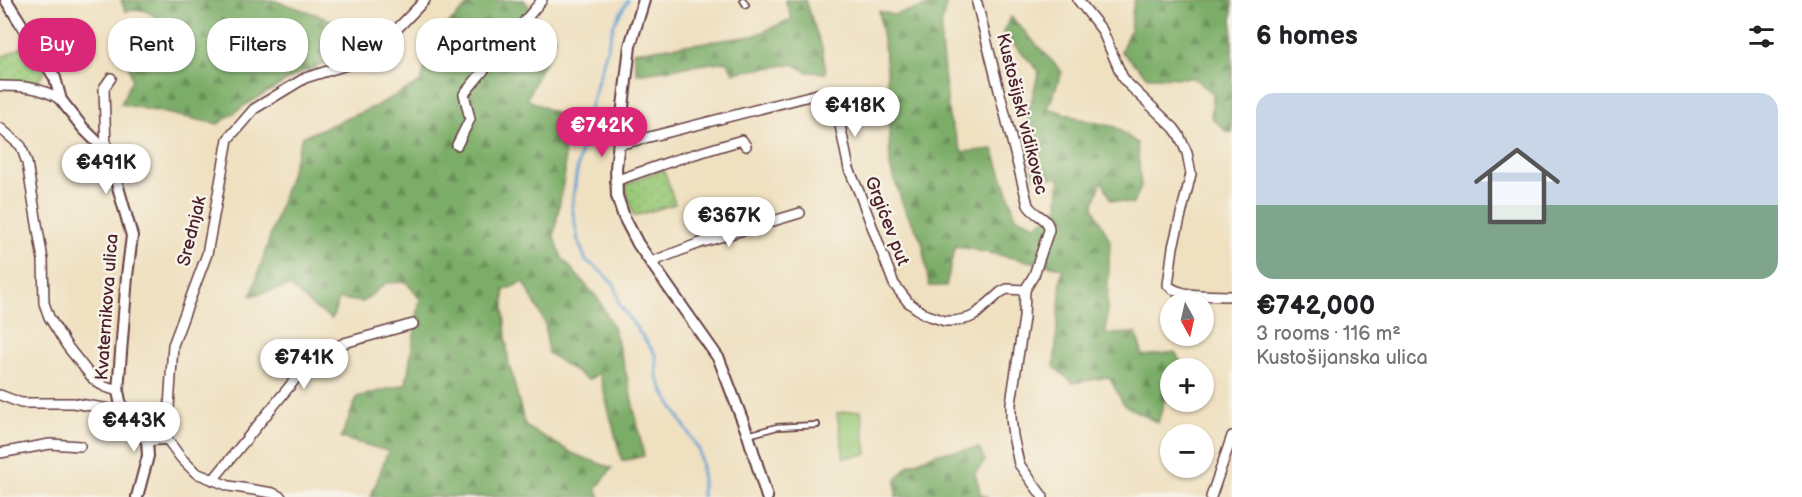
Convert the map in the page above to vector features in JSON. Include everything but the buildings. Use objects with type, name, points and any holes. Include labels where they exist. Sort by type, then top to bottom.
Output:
[{"type":"street","name":"Kvaternikova ulica","points":[[6,0],[55,78],[61,100],[83,128],[106,151],[110,159],[132,236],[118,391],[122,411],[147,441]]},
{"type":"street","name":"Srednjak","points":[[167,439],[173,345],[207,254],[228,139],[254,109],[305,78],[350,64],[398,28],[425,0]]},
{"type":"street","points":[[458,145],[470,119],[464,94],[542,0]]},
{"type":"street","points":[[644,0],[630,46],[618,145],[615,181],[617,196],[624,217],[638,244],[719,358],[748,435],[766,497]]},
{"type":"street","points":[[1078,0],[1102,30],[1122,76],[1174,128],[1187,153],[1191,166],[1191,181],[1173,248],[1168,285],[1171,289],[1182,293],[1232,296]]},
{"type":"street","name":"Kustošijski vidikovec","points":[[977,3],[1028,205],[1034,214],[1047,220],[1049,225],[1034,274],[1025,291],[1024,318],[1011,403],[1012,436],[1019,464],[1043,497]]},
{"type":"street","points":[[106,151],[104,88],[111,78]]},
{"type":"street","points":[[0,86],[37,88],[61,100]]},
{"type":"street","name":"Grgićev put","points":[[618,145],[829,91],[834,96],[849,169],[860,192],[894,284],[908,302],[933,318],[955,321],[975,315],[1007,289],[1025,291]]},
{"type":"street","points":[[0,128],[21,146],[27,163],[43,260],[44,303],[49,317],[67,346],[94,380],[118,391]]},
{"type":"street","points":[[615,181],[742,140],[746,146]]},
{"type":"street","points":[[651,262],[700,243],[800,213]]},
{"type":"street","points":[[213,480],[312,360],[344,343],[413,324]]},
{"type":"street","points":[[0,395],[21,403],[73,403],[122,411]]},
{"type":"street","points":[[1211,497],[1232,435]]},
{"type":"street","points":[[137,497],[148,456],[147,441],[167,439],[196,473],[229,486],[273,493],[281,497]]},
{"type":"street","points":[[0,453],[50,444],[80,446]]},
{"type":"lane","points":[[748,435],[777,427],[817,425]]},
{"type":"green space","points":[[121,0],[273,0],[326,18],[320,18],[320,65],[308,70],[308,18],[207,18],[207,72],[303,72],[247,104],[218,124],[121,104],[132,80],[130,72],[195,72],[195,18],[158,18],[144,10],[125,11]]},
{"type":"green space","points":[[473,0],[524,0],[539,18],[455,18]]},
{"type":"green space","points":[[785,0],[805,0],[822,48],[826,73],[808,72],[793,64],[733,73],[727,61],[637,74],[633,52],[753,36],[792,19]]},
{"type":"green space","points":[[1134,0],[1232,0],[1232,133],[1226,131],[1211,117],[1213,93],[1193,78],[1148,77],[1121,51],[1130,30]]},
{"type":"green space","points":[[947,1],[942,22],[941,44],[949,118],[962,152],[993,149],[1016,217],[1036,225],[1058,210],[1059,178],[1035,177],[1023,133],[1039,71],[1003,33],[1011,17],[1062,72],[1048,108],[1115,127],[1137,143],[1141,187],[1133,204],[1111,200],[1102,180],[1093,207],[1110,241],[1106,334],[1136,333],[1143,356],[1175,352],[1179,358],[1160,358],[1161,412],[1158,423],[1124,405],[1109,377],[1073,383],[1054,367],[1062,268],[955,246],[946,286],[929,286],[922,241],[904,208],[890,167],[887,69],[879,11],[893,15]]},
{"type":"green space","points":[[18,49],[18,72],[44,72],[35,84],[0,82],[0,58]]},
{"type":"green space","points":[[424,72],[539,72],[527,99],[563,117],[565,172],[554,236],[562,258],[599,300],[614,329],[644,456],[622,461],[599,373],[588,380],[548,353],[545,323],[524,282],[504,290],[508,359],[525,426],[574,454],[612,468],[596,489],[600,497],[371,497],[388,451],[341,438],[357,397],[406,384],[420,299],[406,282],[386,283],[363,302],[339,299],[332,319],[312,306],[290,286],[251,296],[302,137],[376,106],[421,82]]},
{"type":"green space","points":[[664,170],[675,204],[634,216],[625,186],[644,176]]},
{"type":"green space","points":[[861,410],[867,454],[844,458],[837,413]]},
{"type":"green space","points":[[979,448],[985,461],[975,473],[981,495],[988,497],[896,497],[896,480],[909,465],[938,453]]},
{"type":"waterway","points":[[628,0],[614,24],[587,119],[572,207],[578,240],[586,261],[615,285],[619,304],[656,355],[657,377],[699,450],[702,468],[702,497]]}]
